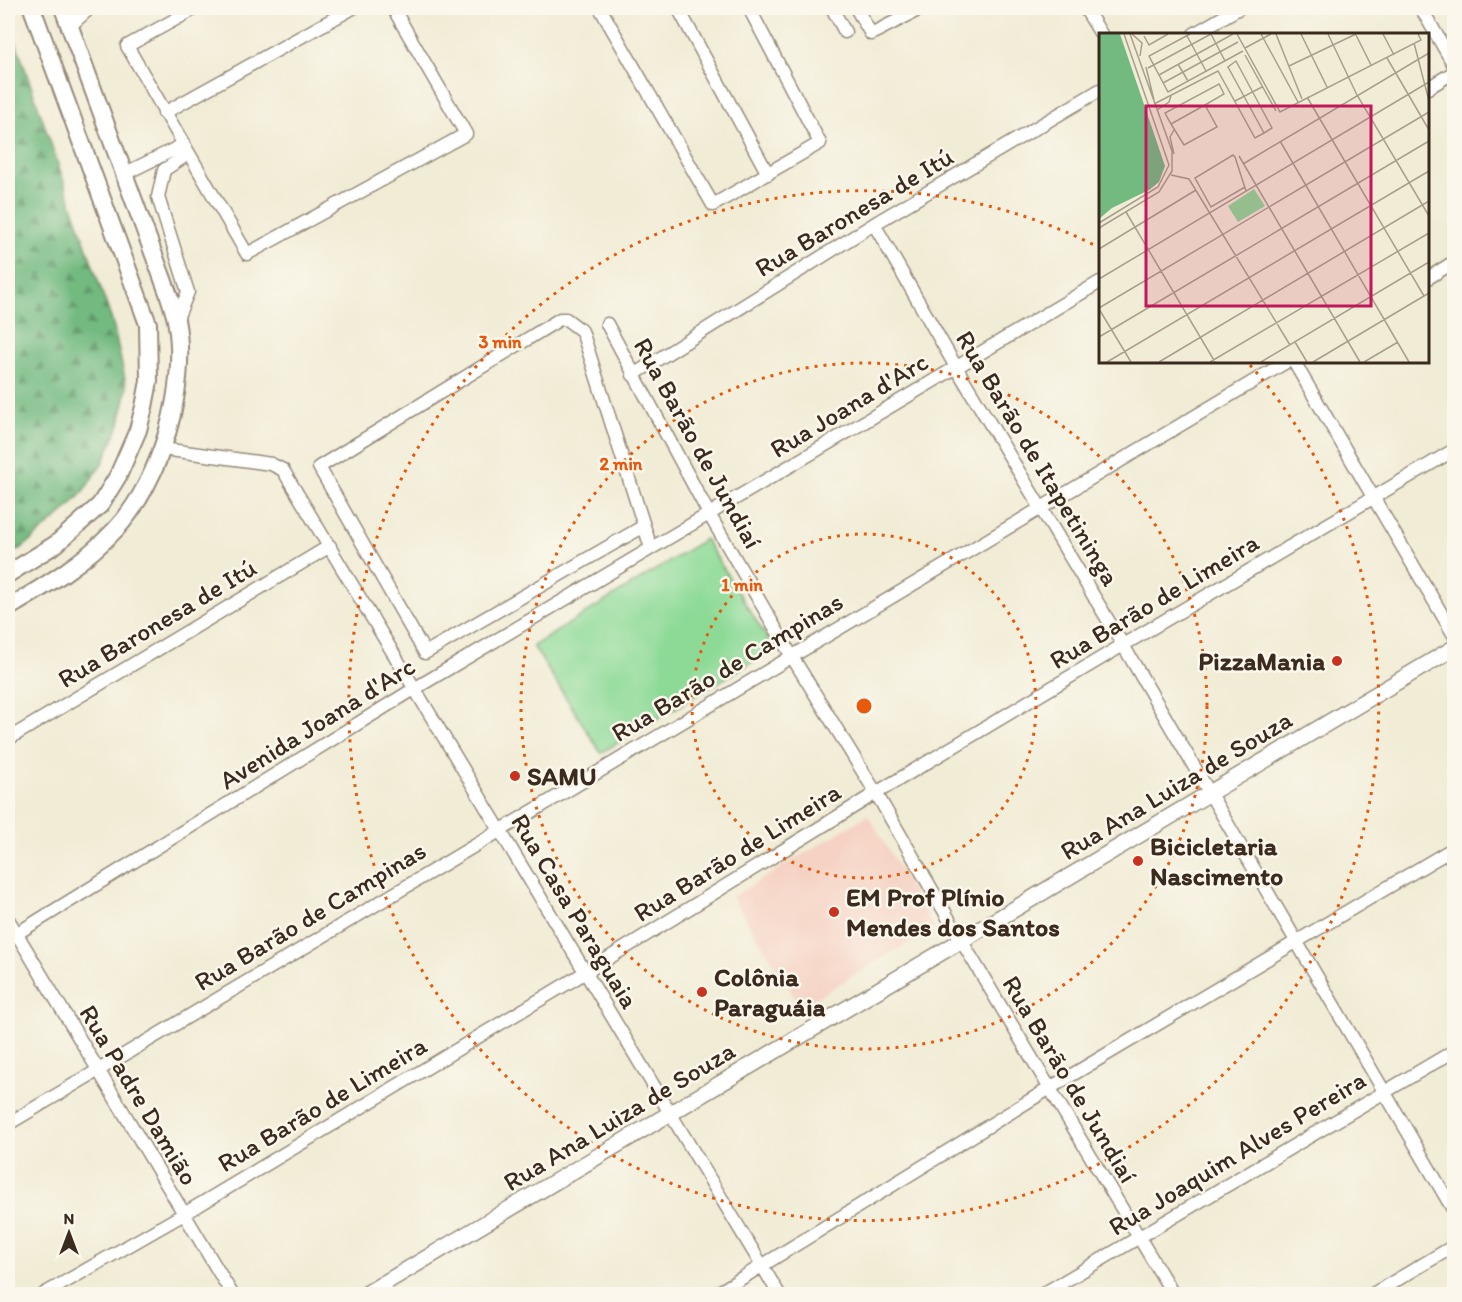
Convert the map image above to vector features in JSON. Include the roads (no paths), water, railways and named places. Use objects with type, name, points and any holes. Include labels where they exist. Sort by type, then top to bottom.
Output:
[{"type":"main road","points":[[8,574],[56,544],[100,505],[118,476],[138,430],[147,390],[150,353],[148,324],[33,8]]},
{"type":"main road","points":[[8,608],[84,558],[116,530],[136,503],[152,476],[163,449],[170,422],[179,355],[176,321],[168,293],[63,8]]},
{"type":"main road","points":[[79,136],[107,126]]},
{"type":"street","points":[[70,26],[90,8]]},
{"type":"street","points":[[196,8],[127,46],[247,254],[466,134],[393,8]]},
{"type":"street","points":[[164,113],[353,8]]},
{"type":"street","points":[[600,8],[713,205],[820,142],[749,8]]},
{"type":"street","points":[[678,8],[768,174]]},
{"type":"street","points":[[832,8],[845,32]]},
{"type":"street","points":[[856,8],[871,34],[922,8]]},
{"type":"street","points":[[1085,8],[1100,33]]},
{"type":"street","points":[[1196,33],[1239,8]]},
{"type":"street","points":[[1421,8],[1455,65]]},
{"type":"street","points":[[1429,87],[1455,72]]},
{"type":"street","name":"Rua Baronesa de Itú","points":[[633,375],[874,224],[1099,91]]},
{"type":"street","points":[[124,174],[186,150]]},
{"type":"street","points":[[176,321],[188,292],[158,197],[164,170],[186,150]]},
{"type":"street","name":"Rua Barão de Itapetininga","points":[[874,224],[956,367],[1041,506],[1455,1211]]},
{"type":"street","points":[[1429,277],[1455,262]]},
{"type":"street","name":"Rua Joana d'Arc","points":[[651,548],[1099,283]]},
{"type":"street","points":[[644,526],[425,653],[319,467],[560,319],[566,319],[582,331],[651,548]]},
{"type":"street","name":"Rua Barão de Jundiaí","points":[[607,324],[709,514],[791,655],[876,793],[961,940],[1173,1294]]},
{"type":"street","name":"Rua Barão de Campinas","points":[[8,1124],[791,655],[1284,363]]},
{"type":"street","points":[[1295,363],[1455,635]]},
{"type":"street","name":"Rua Casa Paraguaia","points":[[163,449],[271,464],[283,470],[779,1294]]},
{"type":"street","name":"Rua Barão de Limeira","points":[[44,1294],[184,1214],[586,972],[876,793],[1455,450]]},
{"type":"street","name":"Rua Baronesa de Itú","points":[[8,739],[330,546]]},
{"type":"street","name":"Avenida Joana d'Arc","points":[[12,937],[414,689],[651,548]]},
{"type":"street","name":"Rua Ana Luiza de Souza","points":[[366,1294],[1455,648]]},
{"type":"street","points":[[716,1294],[1050,1088],[1455,848]]},
{"type":"street","name":"Rua Padre Damião","points":[[8,919],[12,937],[98,1070],[232,1294]]},
{"type":"street","name":"Rua Joaquim Alves Pereira","points":[[1042,1294],[1455,1051]]},
{"type":"street","points":[[1372,1294],[1455,1246]]},
{"type":"place","name":"PizzaMania","points":[[1337,661]]},
{"type":"place","name":"SAMU","points":[[515,776]]},
{"type":"place","name":"Bicicletaria Nascimento","points":[[1138,861]]},
{"type":"place","name":"EM Prof Plínio Mendes dos Santos","points":[[834,912]]},
{"type":"place","name":"Colônia Paraguáia","points":[[702,992]]}]
